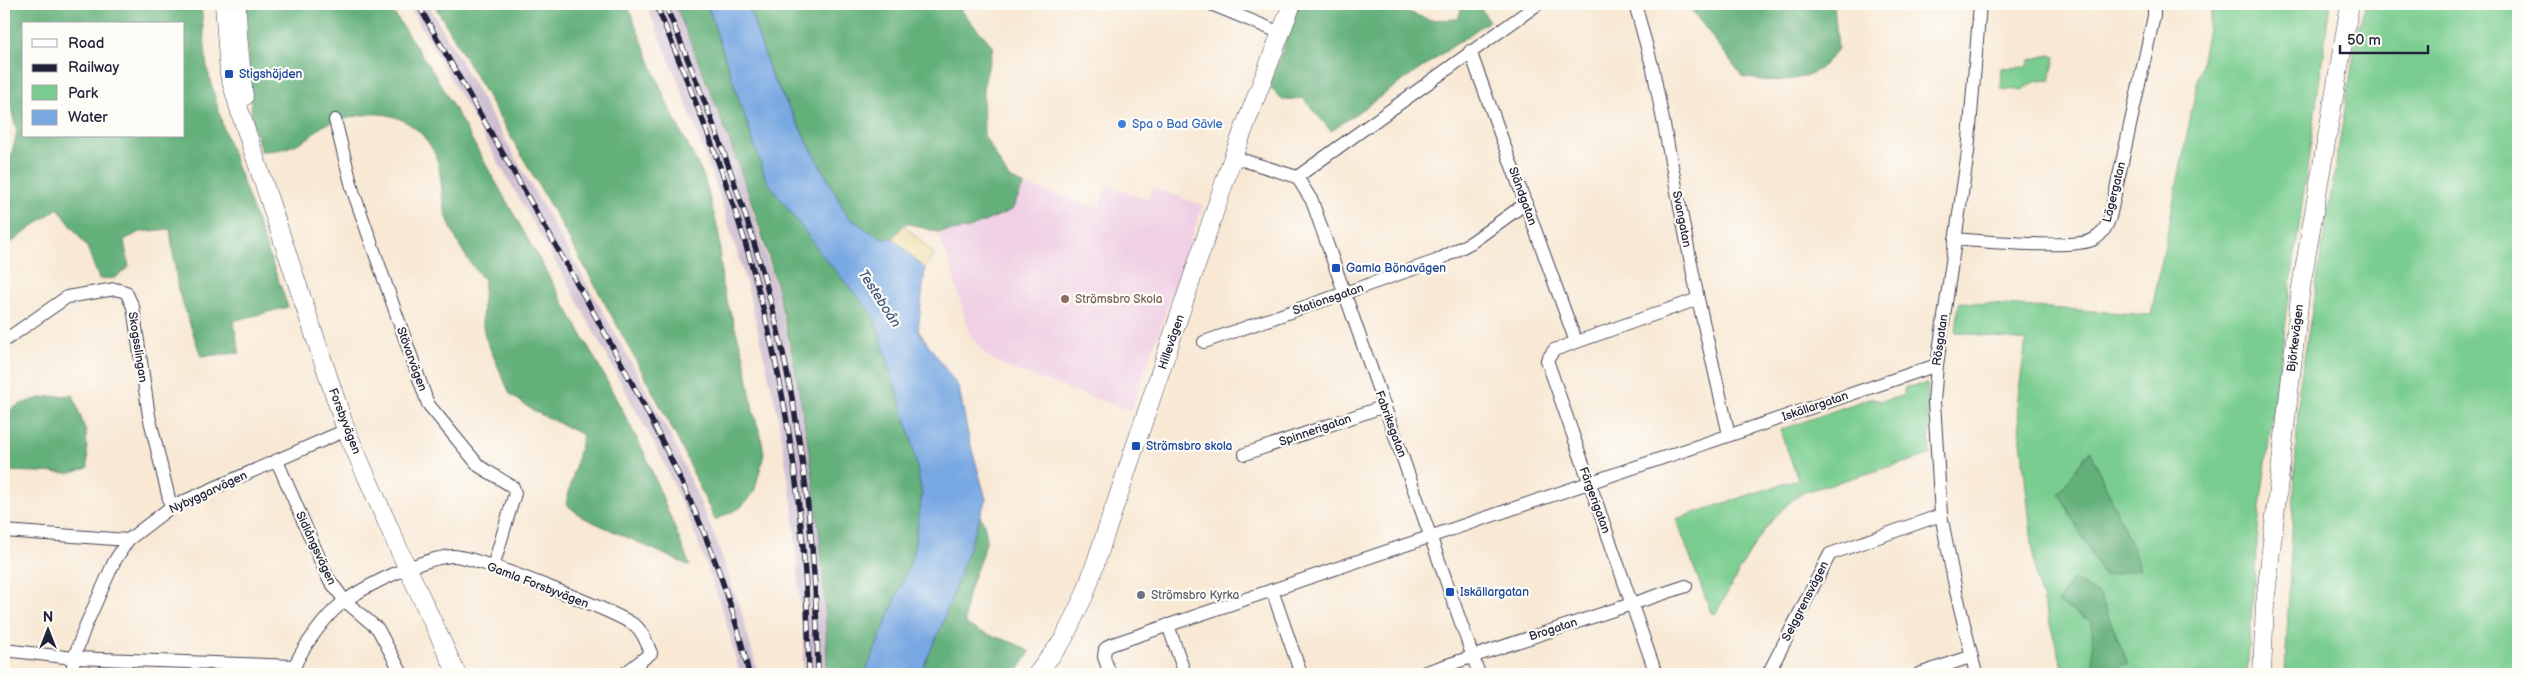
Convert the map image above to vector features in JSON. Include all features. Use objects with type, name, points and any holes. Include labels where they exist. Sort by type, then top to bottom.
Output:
[{"type":"street","name":"Forsbyvägen","points":[[224,4],[229,74],[255,158],[346,430],[457,674]]},
{"type":"street","name":"Forsbyvägen","points":[[237,4],[245,102],[255,158]]},
{"type":"street","points":[[1211,4],[1281,33]]},
{"type":"street","name":"Hillevägen","points":[[1037,674],[1063,640],[1084,594],[1234,157],[1292,4]]},
{"type":"street","points":[[1234,157],[1296,177],[1538,4]]},
{"type":"street","name":"Svangatan","points":[[1635,4],[1653,70],[1698,299],[1729,435]]},
{"type":"street","name":"Rösgatan","points":[[1976,674],[1970,657],[1941,515],[1934,402],[1937,364],[1968,152],[1980,4]]},
{"type":"street","name":"Lägergatan","points":[[1955,239],[2075,244],[2095,239],[2101,234],[2110,218],[2154,16],[2154,4]]},
{"type":"street","name":"Björkevägen","points":[[2262,674],[2265,604],[2300,297],[2350,4]]},
{"type":"street","name":"Sländgatan","points":[[1470,51],[1576,342]]},
{"type":"street","name":"Stövarvägen","points":[[335,120],[354,192],[428,404],[479,466],[513,487],[515,492],[493,567]]},
{"type":"street","name":"Fabriksgatan","points":[[1296,177],[1312,201],[1479,674]]},
{"type":"street","name":"Stationsgatan","points":[[1204,342],[1436,261],[1479,238],[1526,203]]},
{"type":"street","name":"Skogsslingan","points":[[4,341],[67,297],[115,289],[126,292],[133,307],[149,416],[171,507]]},
{"type":"street","points":[[1576,342],[1698,299]]},
{"type":"street","name":"Färgerigatan","points":[[1576,342],[1554,350],[1547,360],[1656,674]]},
{"type":"street","name":"Iskällargatan","points":[[1110,674],[1104,657],[1105,649],[1110,645],[1937,364]]},
{"type":"street","name":"Spinnerigatan","points":[[1245,454],[1385,406]]},
{"type":"street","name":"Nybyggarvägen","points":[[72,674],[74,658],[85,627],[114,562],[128,540],[171,507],[346,430]]},
{"type":"street","name":"Sidlångsvägen","points":[[276,461],[328,578],[344,601],[378,629],[387,642],[402,674]]},
{"type":"street","name":"Selggrensvägen","points":[[1768,674],[1830,554],[1941,515]]},
{"type":"street","points":[[4,531],[128,540]]},
{"type":"street","name":"Gamla Forsbyvägen","points":[[293,670],[331,613],[344,601],[433,558],[455,556],[493,567],[593,606],[635,626],[643,633],[651,653],[624,674]]},
{"type":"street","name":"Brogatan","points":[[1420,674],[1686,586]]},
{"type":"street","points":[[1272,590],[1301,674]]},
{"type":"street","points":[[1168,625],[1185,674]]},
{"type":"street","points":[[4,650],[74,658],[293,670]]},
{"type":"street","points":[[1919,674],[1970,657]]},
{"type":"shaded area","points":[[408,4],[428,4],[639,376],[677,449],[712,530],[741,610],[758,674],[740,674],[724,615],[696,536],[661,457],[573,293]]},
{"type":"shaded area","points":[[646,4],[675,4],[741,173],[777,292],[803,413],[814,487],[823,564],[827,674],[803,674],[803,641],[793,509],[778,415],[748,289],[721,200],[677,78]]},
{"type":"shaded area","name":"Strömsbro Skola","points":[[1024,185],[1099,208],[1107,185],[1148,200],[1152,188],[1203,205],[1131,411],[1009,368],[982,351],[969,333],[951,266],[937,232],[967,229],[1012,210]]},
{"type":"green space","points":[[4,4],[201,4],[207,68],[224,130],[288,307],[233,321],[240,353],[201,356],[178,290],[170,229],[140,232],[124,240],[129,267],[115,278],[99,279],[87,247],[58,208],[4,248],[4,186],[17,132],[4,81]]},
{"type":"green space","points":[[245,4],[388,4],[440,83],[598,364],[645,454],[690,566],[582,517],[566,504],[583,435],[532,410],[510,394],[485,337],[482,321],[484,280],[457,241],[444,207],[438,161],[430,145],[417,130],[400,119],[381,114],[371,114],[346,118],[327,124],[308,138],[291,147],[261,151],[252,122]]},
{"type":"green space","points":[[434,4],[627,4],[668,106],[704,177],[719,233],[722,285],[744,357],[753,411],[761,436],[764,454],[754,493],[740,508],[715,520],[677,438],[619,328]]},
{"type":"green space","points":[[675,4],[707,4],[766,179],[821,253],[875,316],[911,437],[922,494],[913,557],[865,674],[827,674],[826,626],[819,530],[806,434],[789,339],[757,218],[718,110]]},
{"type":"green space","points":[[748,4],[958,4],[993,47],[983,89],[984,135],[1008,177],[1024,185],[1012,210],[967,229],[937,232],[906,223],[893,238],[877,237],[848,217],[770,72]]},
{"type":"green space","points":[[1299,4],[1386,4],[1430,20],[1458,19],[1463,4],[1478,4],[1489,21],[1331,131],[1303,98],[1282,100],[1269,87]]},
{"type":"green space","points":[[1687,4],[1834,4],[1838,49],[1819,69],[1801,77],[1772,81],[1743,77]]},
{"type":"green space","points":[[2213,4],[2330,4],[2260,506],[2247,674],[2065,674],[2036,579],[2017,404],[2026,341],[1956,332],[1959,302],[2151,315]]},
{"type":"green space","points":[[2365,4],[2518,4],[2518,674],[2285,674],[2299,390],[2357,35]]},
{"type":"green space","points":[[2049,55],[2055,57],[2050,80],[2037,81],[2021,90],[2001,89],[2002,68],[2027,67],[2030,60]]},
{"type":"green space","points":[[1927,384],[1930,455],[1804,492],[1789,503],[1764,531],[1716,613],[1711,613],[1676,519],[1798,479],[1780,430],[1870,398],[1881,401],[1903,396],[1905,387]]},
{"type":"green space","points":[[73,395],[86,432],[88,468],[70,473],[4,471],[4,414],[29,401],[54,396]]},
{"type":"green space","points":[[2090,450],[2141,568],[2104,577],[2059,493]]},
{"type":"green space","points":[[980,516],[984,524],[986,539],[969,593],[965,623],[981,632],[1014,643],[1030,652],[1016,674],[920,674],[941,627]]},
{"type":"green space","points":[[2072,579],[2100,595],[2128,664],[2093,674],[2092,622],[2058,603]]},
{"type":"sand","points":[[904,225],[935,255],[925,269],[893,238]]},
{"type":"water","name":"Testeboån","points":[[707,4],[748,4],[771,75],[848,217],[880,238],[893,238],[925,269],[918,330],[959,388],[968,435],[986,499],[941,627],[920,674],[865,674],[913,557],[922,494],[911,437],[874,316],[823,256],[766,179]]},
{"type":"railway","points":[[418,4],[625,369],[668,453],[707,539],[737,628],[749,674]]},
{"type":"railway","points":[[656,4],[699,112],[739,222],[771,342],[781,389],[796,483],[805,579],[809,674]]},
{"type":"railway","points":[[665,4],[708,110],[734,182],[758,255],[780,338],[790,385],[805,481],[814,579],[818,674]]},
{"type":"place","name":"Stigshöjden","points":[[229,74]]},
{"type":"place","name":"Spa o Bad Gävle","points":[[1122,124]]},
{"type":"place","name":"Gamla Bönavägen","points":[[1336,268]]},
{"type":"place","name":"Strömsbro Skola","points":[[1065,299]]},
{"type":"place","name":"Strömsbro skola","points":[[1136,446]]},
{"type":"place","name":"Iskällargatan","points":[[1450,592]]},
{"type":"place","name":"Strömsbro Kyrka","points":[[1141,595]]}]
